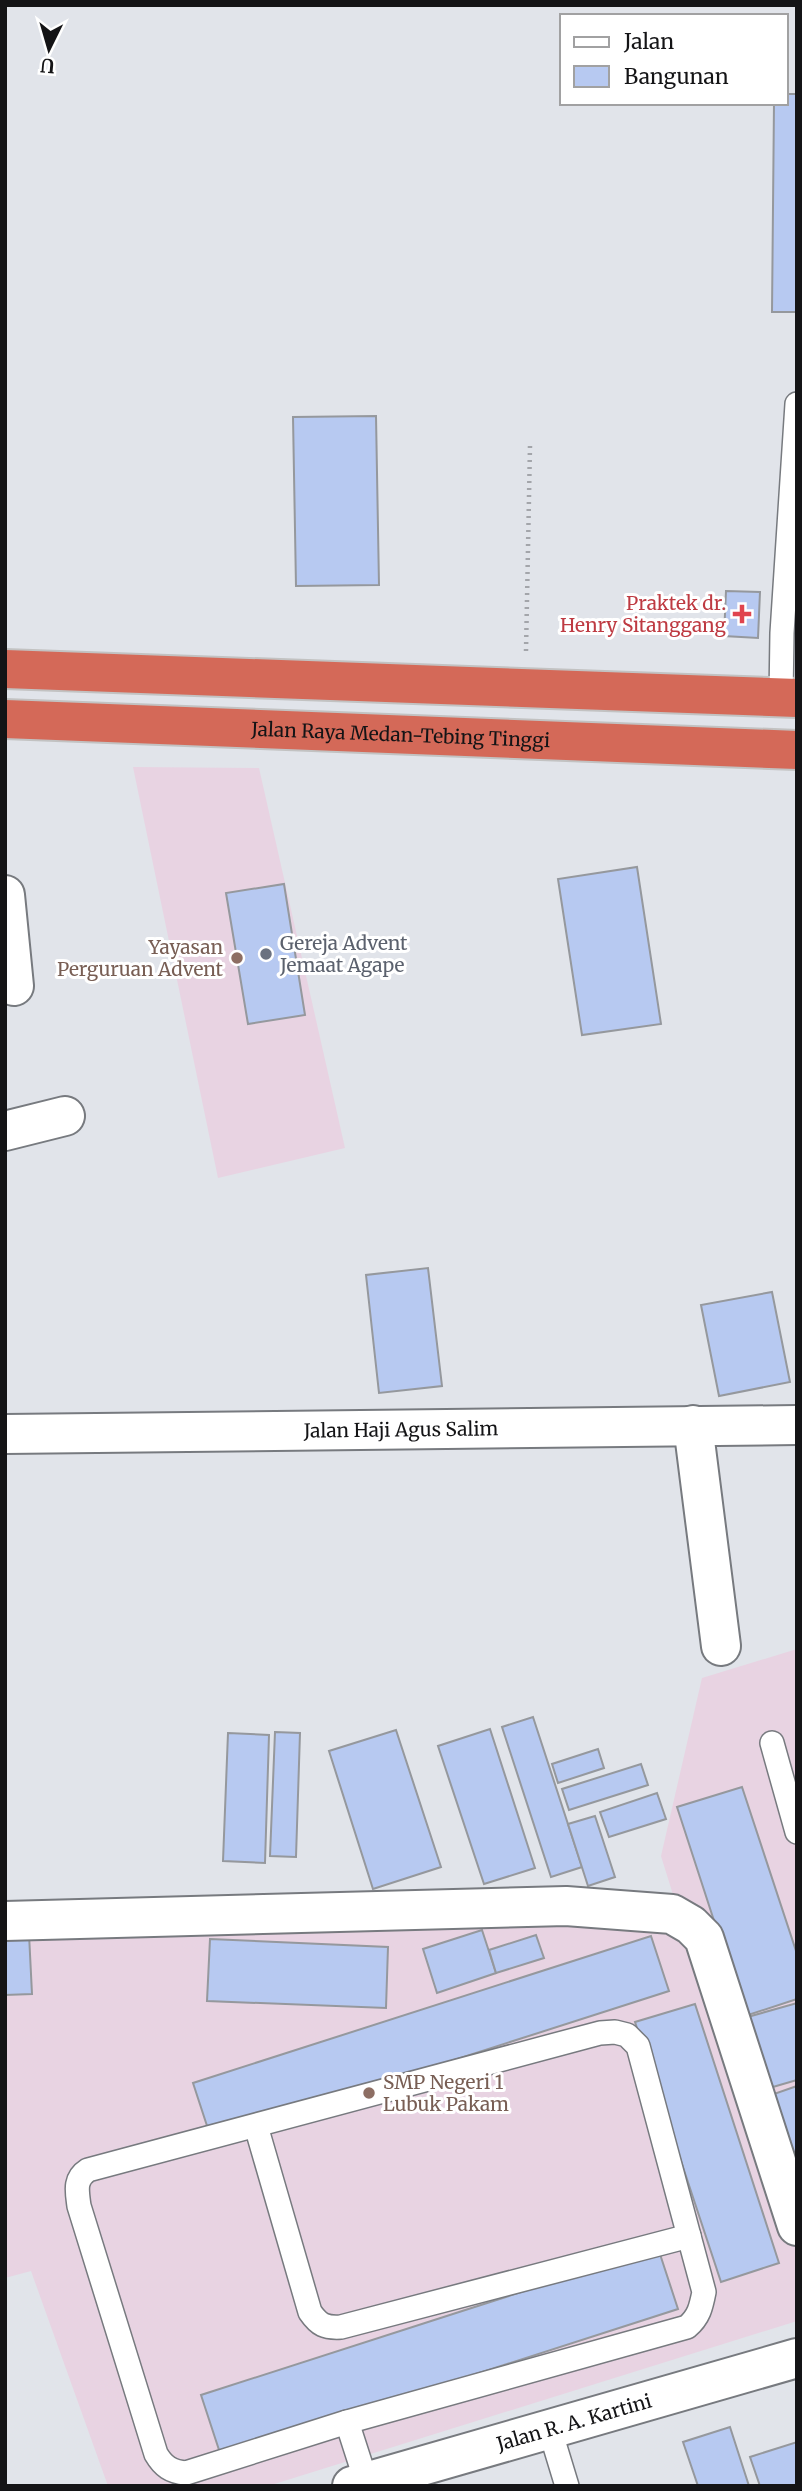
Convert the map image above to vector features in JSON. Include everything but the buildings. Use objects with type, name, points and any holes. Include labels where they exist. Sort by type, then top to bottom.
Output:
[{"type":"highway","points":[[5,669],[789,697]]},
{"type":"highway","points":[[636,692],[636,744]]},
{"type":"highway","name":"Jalan Raya Medan-Tebing Tinggi","points":[[5,719],[797,750]]},
{"type":"street","points":[[5,895],[14,986]]},
{"type":"street","points":[[5,1131],[65,1116]]},
{"type":"street","points":[[693,1425],[721,1646]]},
{"type":"street","name":"Jalan Haji Agus Salim","points":[[5,1434],[797,1425]]},
{"type":"street","points":[[5,1921],[566,1906],[672,1914],[691,1925],[704,1938],[797,2226]]},
{"type":"street","name":"Jalan R. A. Kartini","points":[[359,2483],[797,2358]]},
{"type":"lane","points":[[789,697],[782,633],[797,404]]},
{"type":"lane","points":[[772,1743],[797,1832]]},
{"type":"lane","points":[[615,2032],[627,2035],[638,2046],[704,2292],[701,2310],[687,2327],[347,2422],[186,2473],[176,2472],[161,2463],[152,2441],[79,2206],[77,2185],[88,2170],[256,2126],[600,2033],[615,2032]]},
{"type":"lane","points":[[256,2126],[310,2312],[316,2321],[329,2328],[689,2236]]},
{"type":"lane","points":[[347,2422],[359,2483]]},
{"type":"lane","points":[[550,2430],[567,2486]]},
{"type":"path","points":[[526,687],[530,446]]},
{"type":"shaded area","name":"Yayasan Perguruan Advent","points":[[133,767],[259,768],[345,1148],[218,1178]]},
{"type":"shaded area","name":"SMP Negeri 1 Lubuk Pakam","points":[[797,1649],[797,2321],[268,2486],[108,2486],[31,2271],[5,2278],[5,1915],[673,1900],[734,2091],[661,1856],[702,1678]]},
{"type":"place","name":"Praktek dr. Henry Sitanggang","points":[[742,614]]},
{"type":"place","name":"Gereja Advent Jemaat Agape","points":[[266,954]]},
{"type":"place","name":"Yayasan Perguruan Advent","points":[[237,958]]},
{"type":"place","name":"SMP Negeri 1 Lubuk Pakam","points":[[369,2093]]}]
